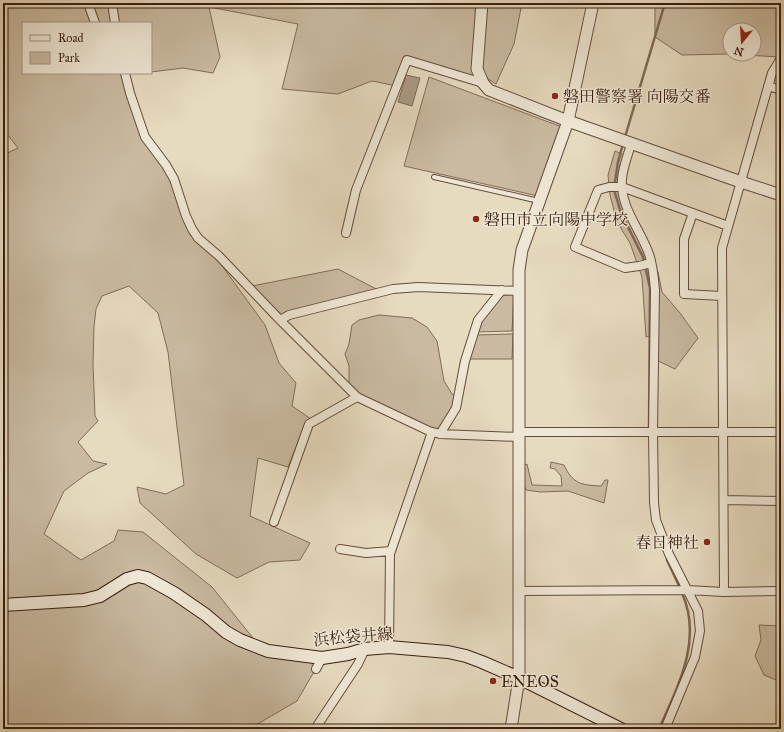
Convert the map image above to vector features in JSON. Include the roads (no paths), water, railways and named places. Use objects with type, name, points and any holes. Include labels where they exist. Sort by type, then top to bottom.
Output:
[{"type":"main road","name":"浜松袋井線","points":[[3,605],[84,600],[100,596],[127,579],[138,576],[147,578],[174,593],[206,615],[226,632],[240,640],[268,651],[322,658],[348,654],[365,649],[389,647],[448,652],[466,656],[520,678],[621,729]]},
{"type":"street","points":[[88,3],[95,22]]},
{"type":"street","points":[[112,3],[115,22]]},
{"type":"street","points":[[482,3],[477,68],[483,83],[489,90],[568,121],[781,195]]},
{"type":"street","points":[[510,729],[520,678],[519,270],[522,250],[568,121],[593,3]]},
{"type":"street","points":[[724,592],[722,248],[772,73],[781,58]]},
{"type":"street","points":[[346,233],[356,190],[407,60],[483,83]]},
{"type":"street","points":[[125,74],[145,137],[166,165],[174,179],[192,228],[198,238],[219,256],[357,397],[436,433],[519,434],[781,432]]},
{"type":"street","points":[[768,86],[781,90]]},
{"type":"street","points":[[632,144],[625,165],[622,187],[626,209],[648,253],[655,290],[653,432],[654,503],[656,520],[669,554],[698,611],[700,631],[695,657],[665,729]]},
{"type":"street","points":[[651,263],[625,268],[575,246],[598,190],[609,187],[622,187],[728,226]]},
{"type":"street","points":[[693,213],[684,239],[684,294],[722,296]]},
{"type":"street","points":[[280,320],[290,315],[393,288],[418,287],[518,291]]},
{"type":"street","points":[[389,647],[389,560],[391,551],[436,433],[456,408],[465,361],[478,320],[502,290]]},
{"type":"street","points":[[274,522],[309,424],[357,397]]},
{"type":"street","points":[[724,500],[781,501]]},
{"type":"street","points":[[340,548],[366,553],[391,551]]},
{"type":"street","points":[[519,591],[781,591]]},
{"type":"street","points":[[315,729],[358,664],[365,649]]},
{"type":"street","points":[[316,669],[322,658]]},
{"type":"lane","points":[[434,177],[540,201]]},
{"type":"waterway","points":[[625,137],[665,3]]},
{"type":"waterway","points":[[623,144],[618,162],[615,193],[621,213],[643,257],[650,288],[649,431]]},
{"type":"waterway","points":[[658,537],[664,551]]},
{"type":"waterway","points":[[667,560],[680,588]]},
{"type":"waterway","points":[[659,729],[674,696],[686,662],[689,645],[690,628],[688,611],[682,593]]},
{"type":"place","name":"磐田警察署 向陽交番","points":[[555,96]]},
{"type":"place","name":"磐田市立向陽中学校","points":[[476,219]]},
{"type":"place","name":"春日神社","points":[[707,542]]},
{"type":"place","name":"ENEOS","points":[[493,681]]}]
